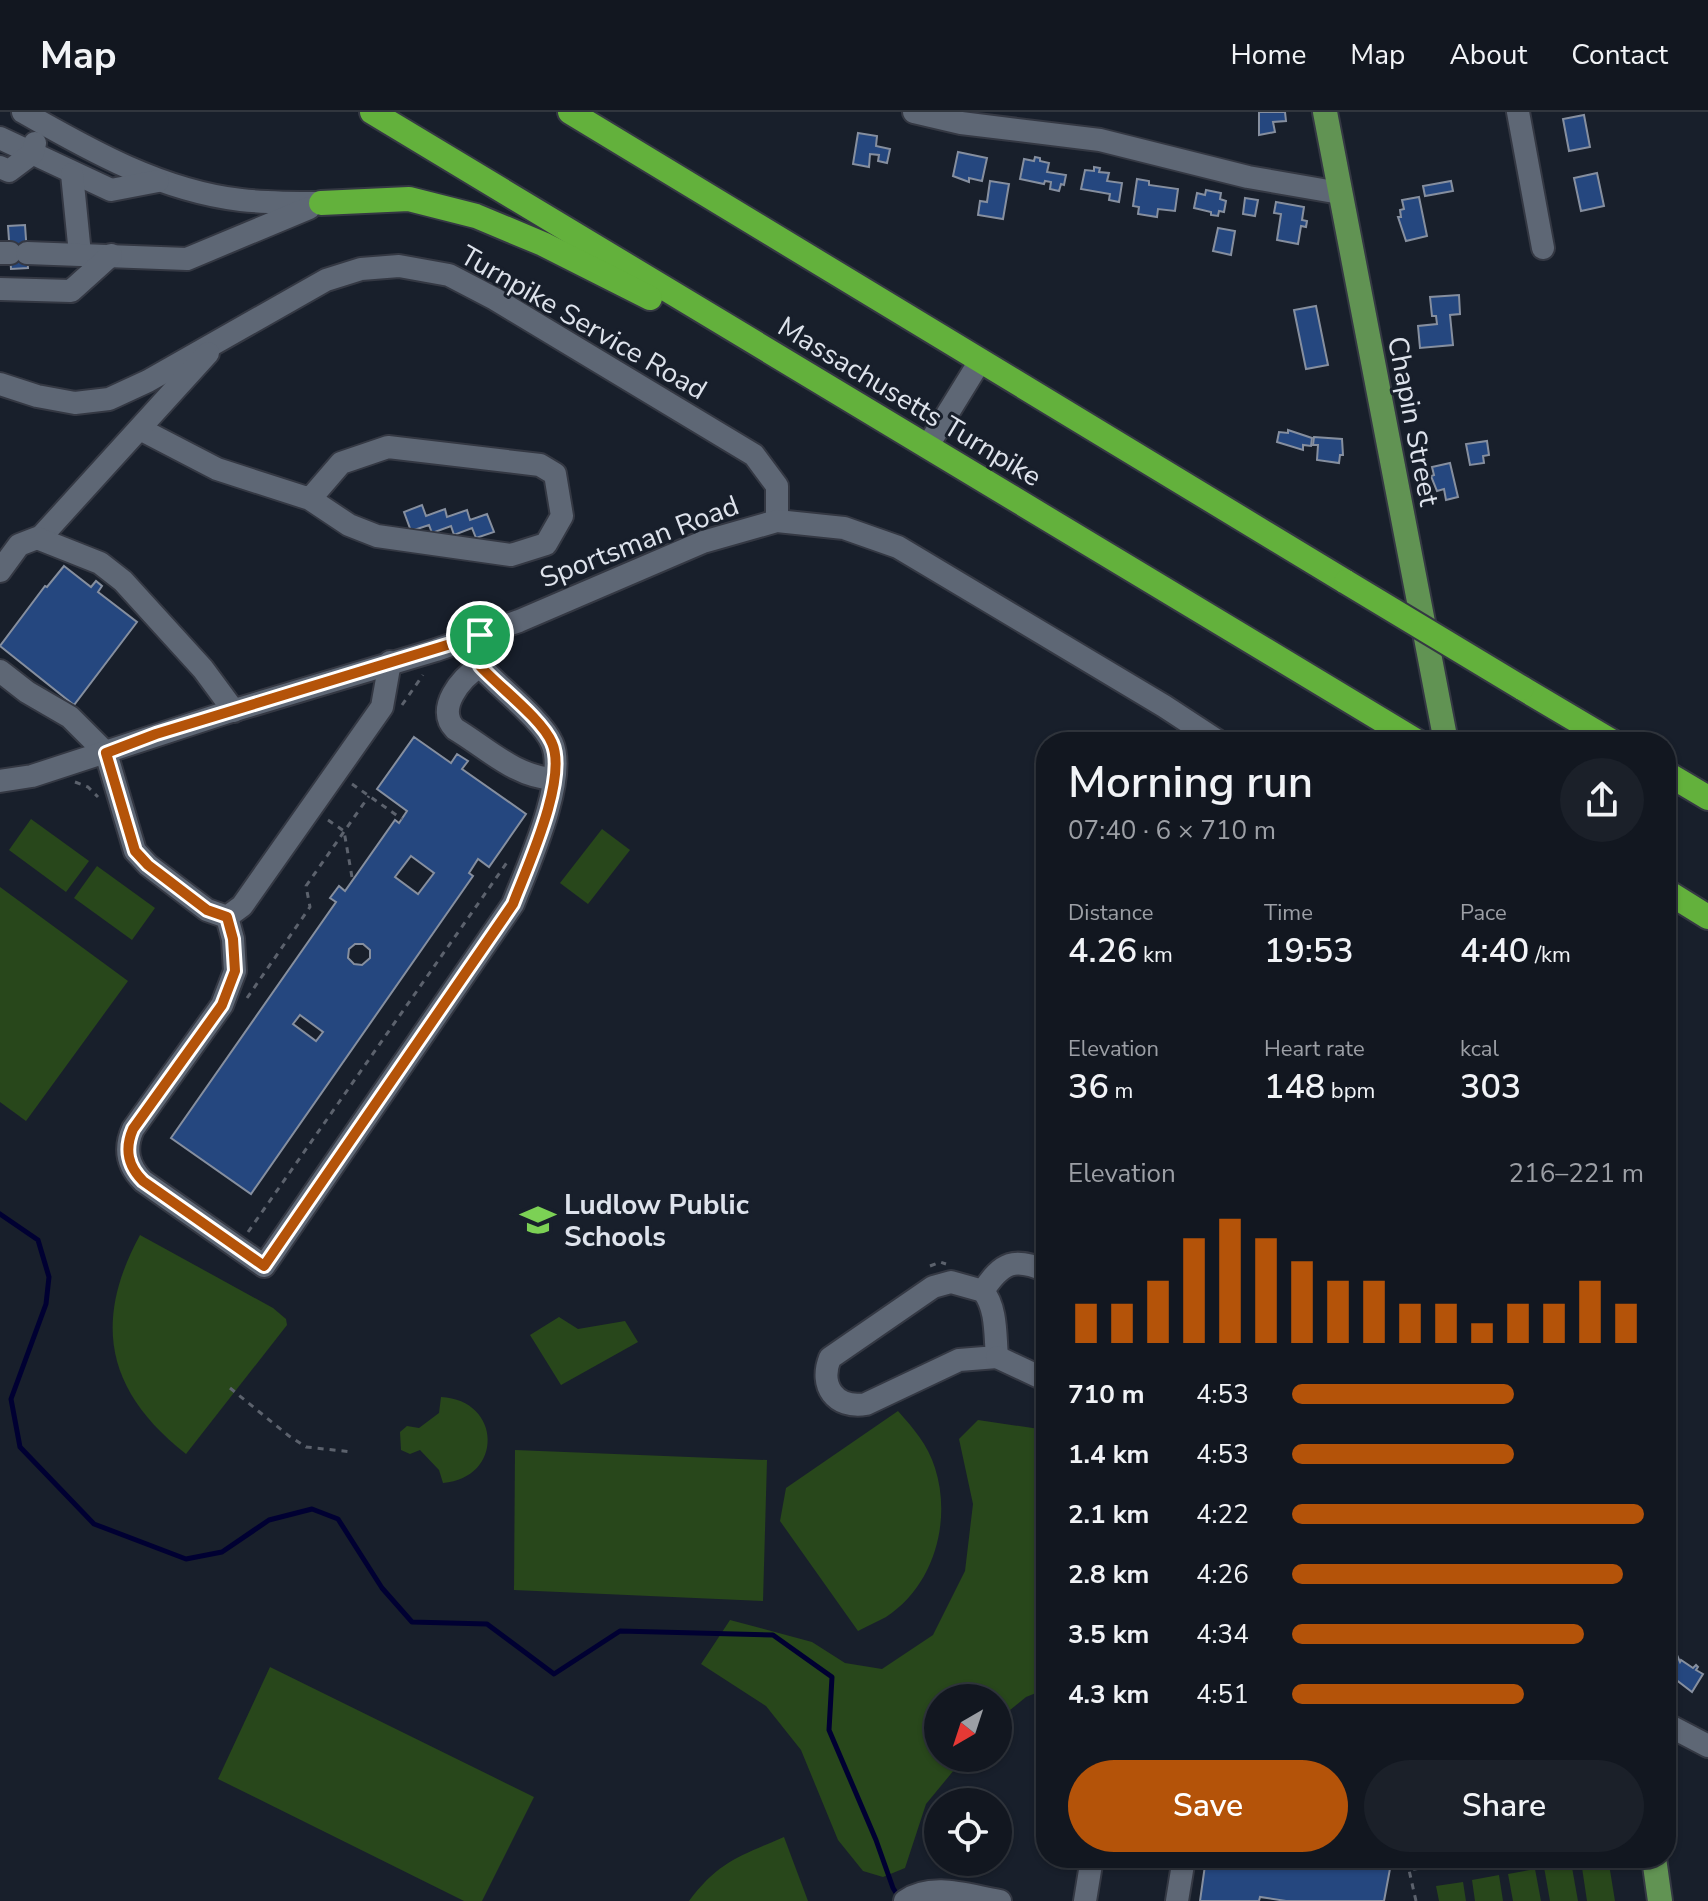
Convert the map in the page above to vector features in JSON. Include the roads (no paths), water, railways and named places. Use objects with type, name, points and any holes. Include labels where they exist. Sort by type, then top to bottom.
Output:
[{"type":"highway","name":"Massachusetts Turnpike","points":[[372,112],[1401,732]]},
{"type":"highway","points":[[570,112],[1596,732]]},
{"type":"highway","points":[[576,112],[614,139]]},
{"type":"highway","points":[[321,203],[409,199],[476,216],[584,263],[841,396]]},
{"type":"highway","points":[[1676,779],[1708,798]]},
{"type":"highway","points":[[1676,897],[1708,917]]},
{"type":"main road","name":"Chapin Street","points":[[1325,112],[1444,732]]},
{"type":"main road","points":[[1655,1868],[1660,1901]]},
{"type":"street","points":[[914,112],[961,123],[1100,140],[1248,177],[1340,193]]},
{"type":"street","points":[[1518,112],[1543,248]]},
{"type":"street","points":[[30,116],[33,153]]},
{"type":"street","points":[[30,116],[70,139],[159,181],[239,200],[321,203]]},
{"type":"street","points":[[0,138],[111,190],[159,181]]},
{"type":"street","points":[[0,167],[9,171],[33,153]]},
{"type":"street","points":[[72,174],[80,254]]},
{"type":"street","points":[[12,253],[187,259],[321,203]]},
{"type":"street","points":[[0,289],[71,291],[111,255]]},
{"type":"street","name":"Turnpike Service Road","points":[[0,384],[37,396],[75,403],[109,399],[148,381],[326,280],[361,269],[399,266],[449,275],[495,299],[754,455],[777,486],[777,521]]},
{"type":"street","points":[[0,571],[19,545],[39,539],[223,338]]},
{"type":"street","points":[[927,447],[980,361]]},
{"type":"street","points":[[140,429],[217,469],[310,499],[349,525],[377,536],[511,555],[546,544],[562,516],[555,474],[540,465],[388,447],[341,463],[310,499]]},
{"type":"street","name":"Sportsman Road","points":[[0,781],[32,776],[156,734],[480,635],[703,542],[777,521],[844,528],[898,547],[1204,732]]},
{"type":"street","points":[[39,539],[100,563],[123,581],[203,669],[234,711]]},
{"type":"street","points":[[227,917],[233,939],[235,971],[222,1005],[133,1129],[128,1157],[143,1181],[264,1266],[513,904],[532,856],[557,762],[552,743],[543,728],[480,666],[480,635]]},
{"type":"street","points":[[227,917],[242,906],[382,707],[390,662]]},
{"type":"street","points":[[480,666],[469,673],[449,703],[446,712],[448,722],[522,773],[554,779]]},
{"type":"street","points":[[0,671],[27,692],[70,717],[106,753],[135,851],[148,865],[207,910],[227,917]]},
{"type":"street","points":[[983,1291],[995,1273],[1007,1264],[1036,1268]]},
{"type":"street","points":[[997,1357],[989,1298],[983,1291],[951,1282],[933,1287],[830,1358],[825,1377],[830,1390],[840,1401],[854,1406],[866,1404],[959,1360],[997,1357],[1036,1375]]},
{"type":"street","points":[[1676,1729],[1708,1746]]},
{"type":"street","points":[[1085,1901],[1090,1868]]},
{"type":"street","points":[[1177,1901],[1182,1868]]},
{"type":"street","points":[[911,1897],[930,1890],[1000,1901]]},
{"type":"waterway","points":[[0,1214],[38,1240],[49,1277],[46,1304],[11,1399],[20,1447],[94,1524],[186,1559],[222,1552],[269,1520],[312,1509],[338,1519],[382,1588],[412,1622],[487,1624],[554,1674],[620,1631],[773,1635],[832,1677],[829,1730],[900,1899]]},
{"type":"place","name":"Ludlow Public Schools","points":[[538,1220]]}]
